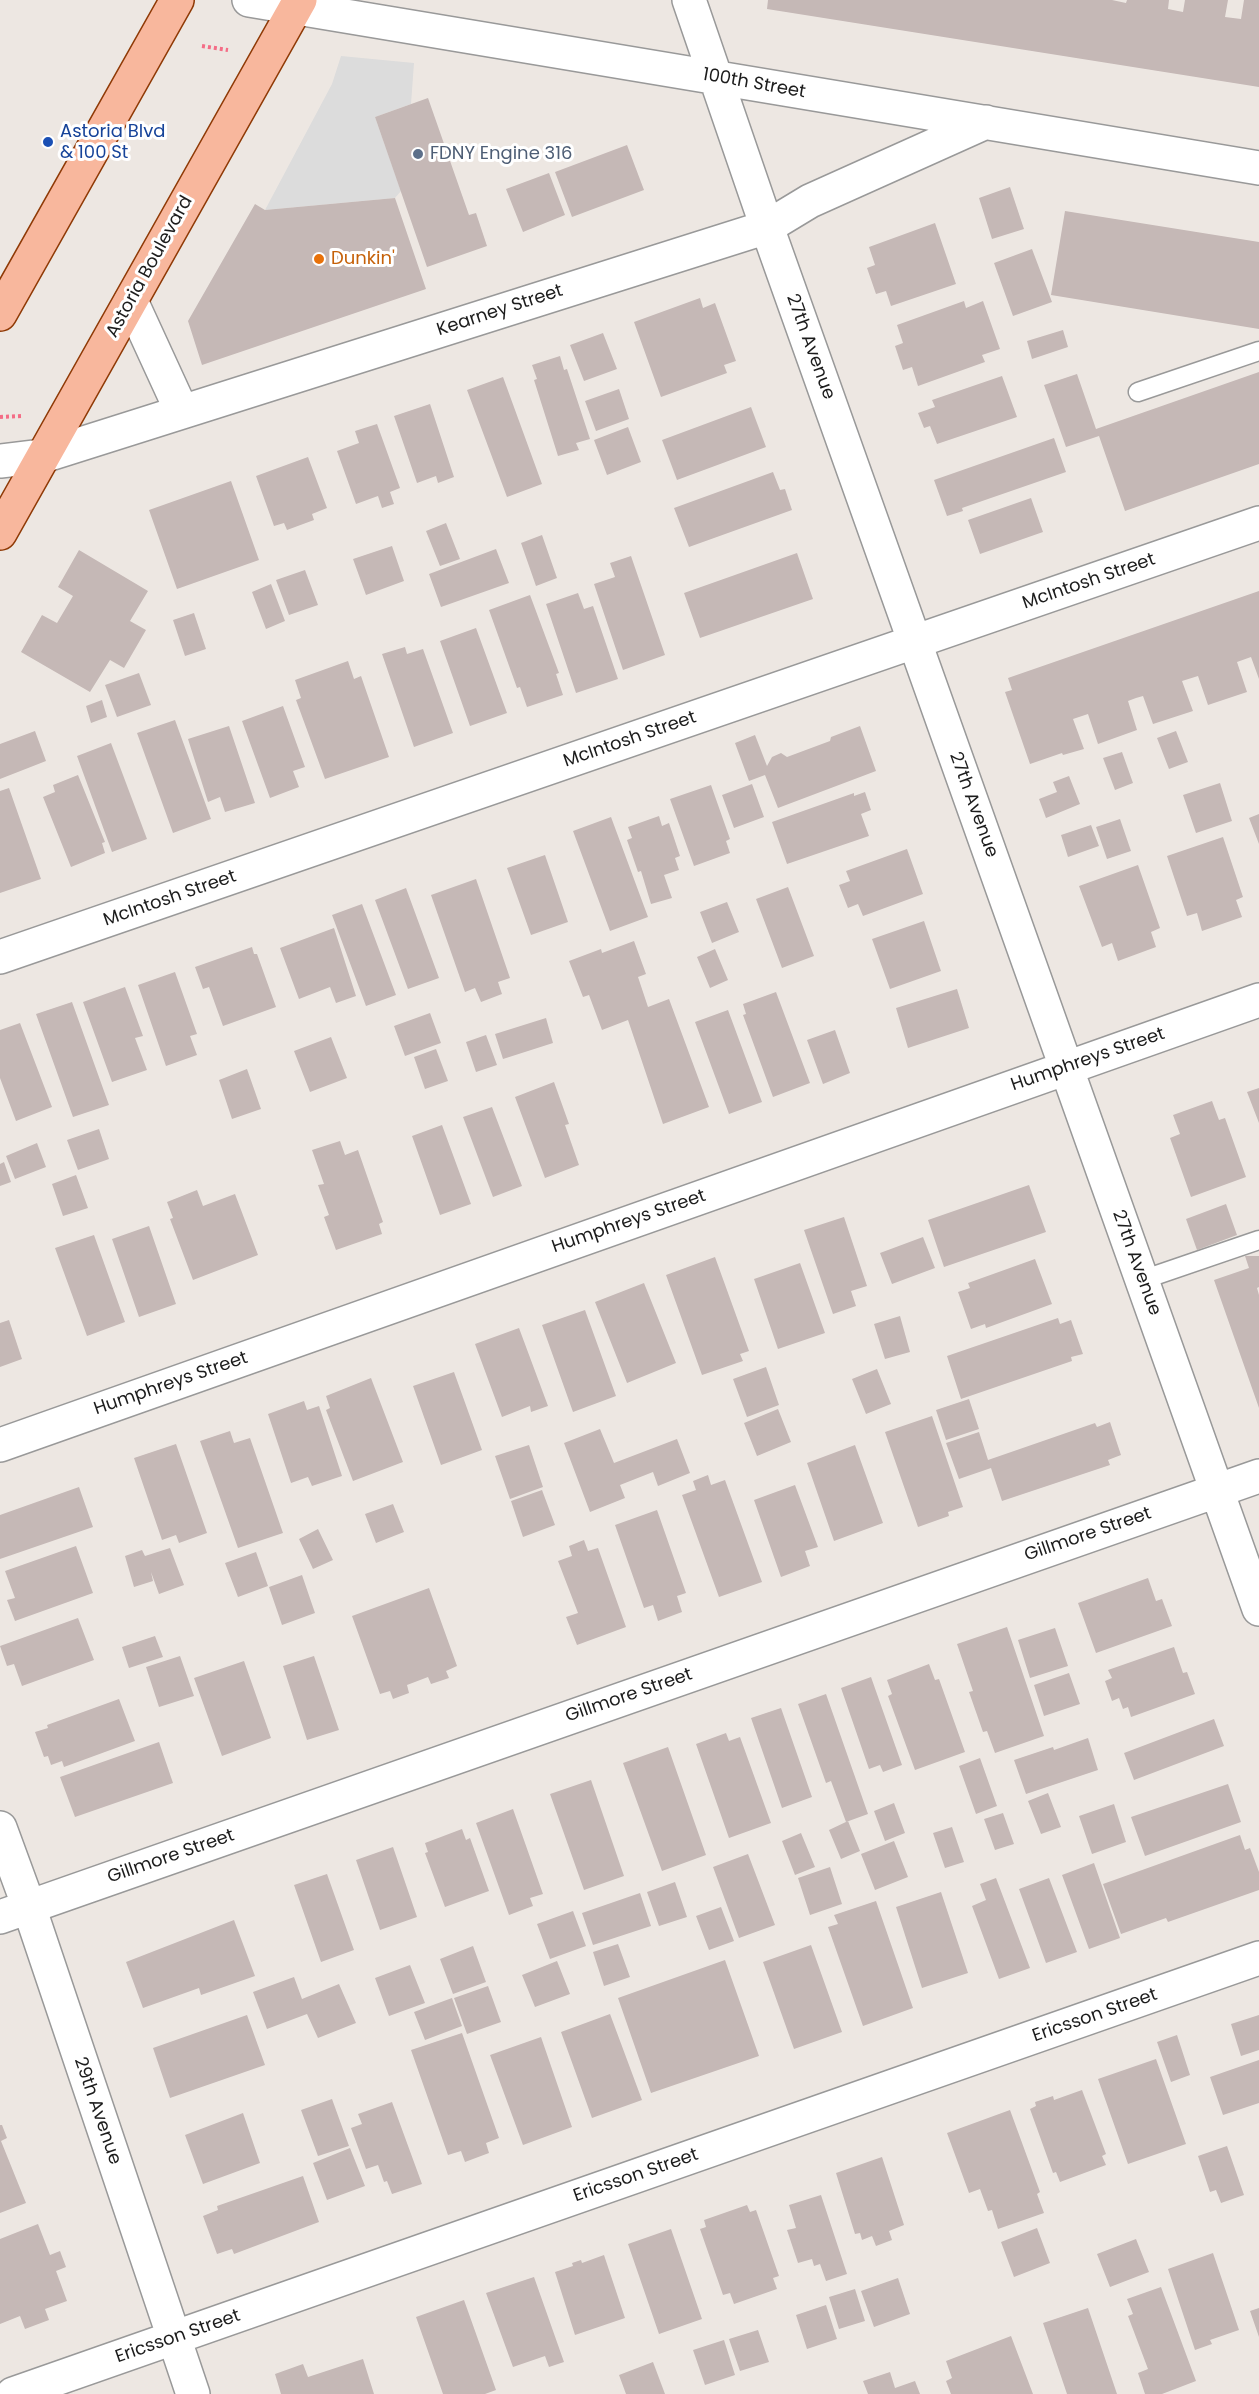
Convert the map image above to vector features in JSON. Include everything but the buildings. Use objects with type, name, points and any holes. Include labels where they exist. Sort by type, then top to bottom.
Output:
[{"type":"main road","points":[[0,314],[177,0]]},
{"type":"main road","name":"Astoria Boulevard","points":[[0,534],[298,4]]},
{"type":"street","name":"100th Street","points":[[249,0],[298,4],[714,77],[1259,168]]},
{"type":"street","name":"27th Avenue","points":[[689,0],[767,227],[1259,1609]]},
{"type":"street","name":"Kearney Street","points":[[0,461],[43,456],[767,227],[810,201],[986,122]]},
{"type":"street","points":[[131,301],[182,412]]},
{"type":"street","name":"McIntosh Street","points":[[0,957],[1259,523]]},
{"type":"street","name":"Humphreys Street","points":[[0,1444],[1259,1000]]},
{"type":"street","name":"Gillmore Street","points":[[15,1912],[1259,1476]]},
{"type":"street","name":"29th Avenue","points":[[0,1828],[15,1912],[193,2394]]},
{"type":"street","name":"Ericsson Street","points":[[13,2394],[1259,1958]]},
{"type":"lane","points":[[1138,392],[1259,351]]},
{"type":"lane","points":[[1142,1280],[1259,1240]]},
{"type":"path","points":[[202,46],[235,51]]},
{"type":"path","points":[[0,417],[23,416]]},
{"type":"shaded area","points":[[341,56],[414,63],[411,104],[375,117],[401,191],[395,198],[265,210],[332,84]]},
{"type":"place","name":"Astoria Blvd & 100 St","points":[[48,142]]},
{"type":"place","name":"FDNY Engine 316","points":[[418,154]]},
{"type":"place","name":"Dunkin'","points":[[319,259]]}]
